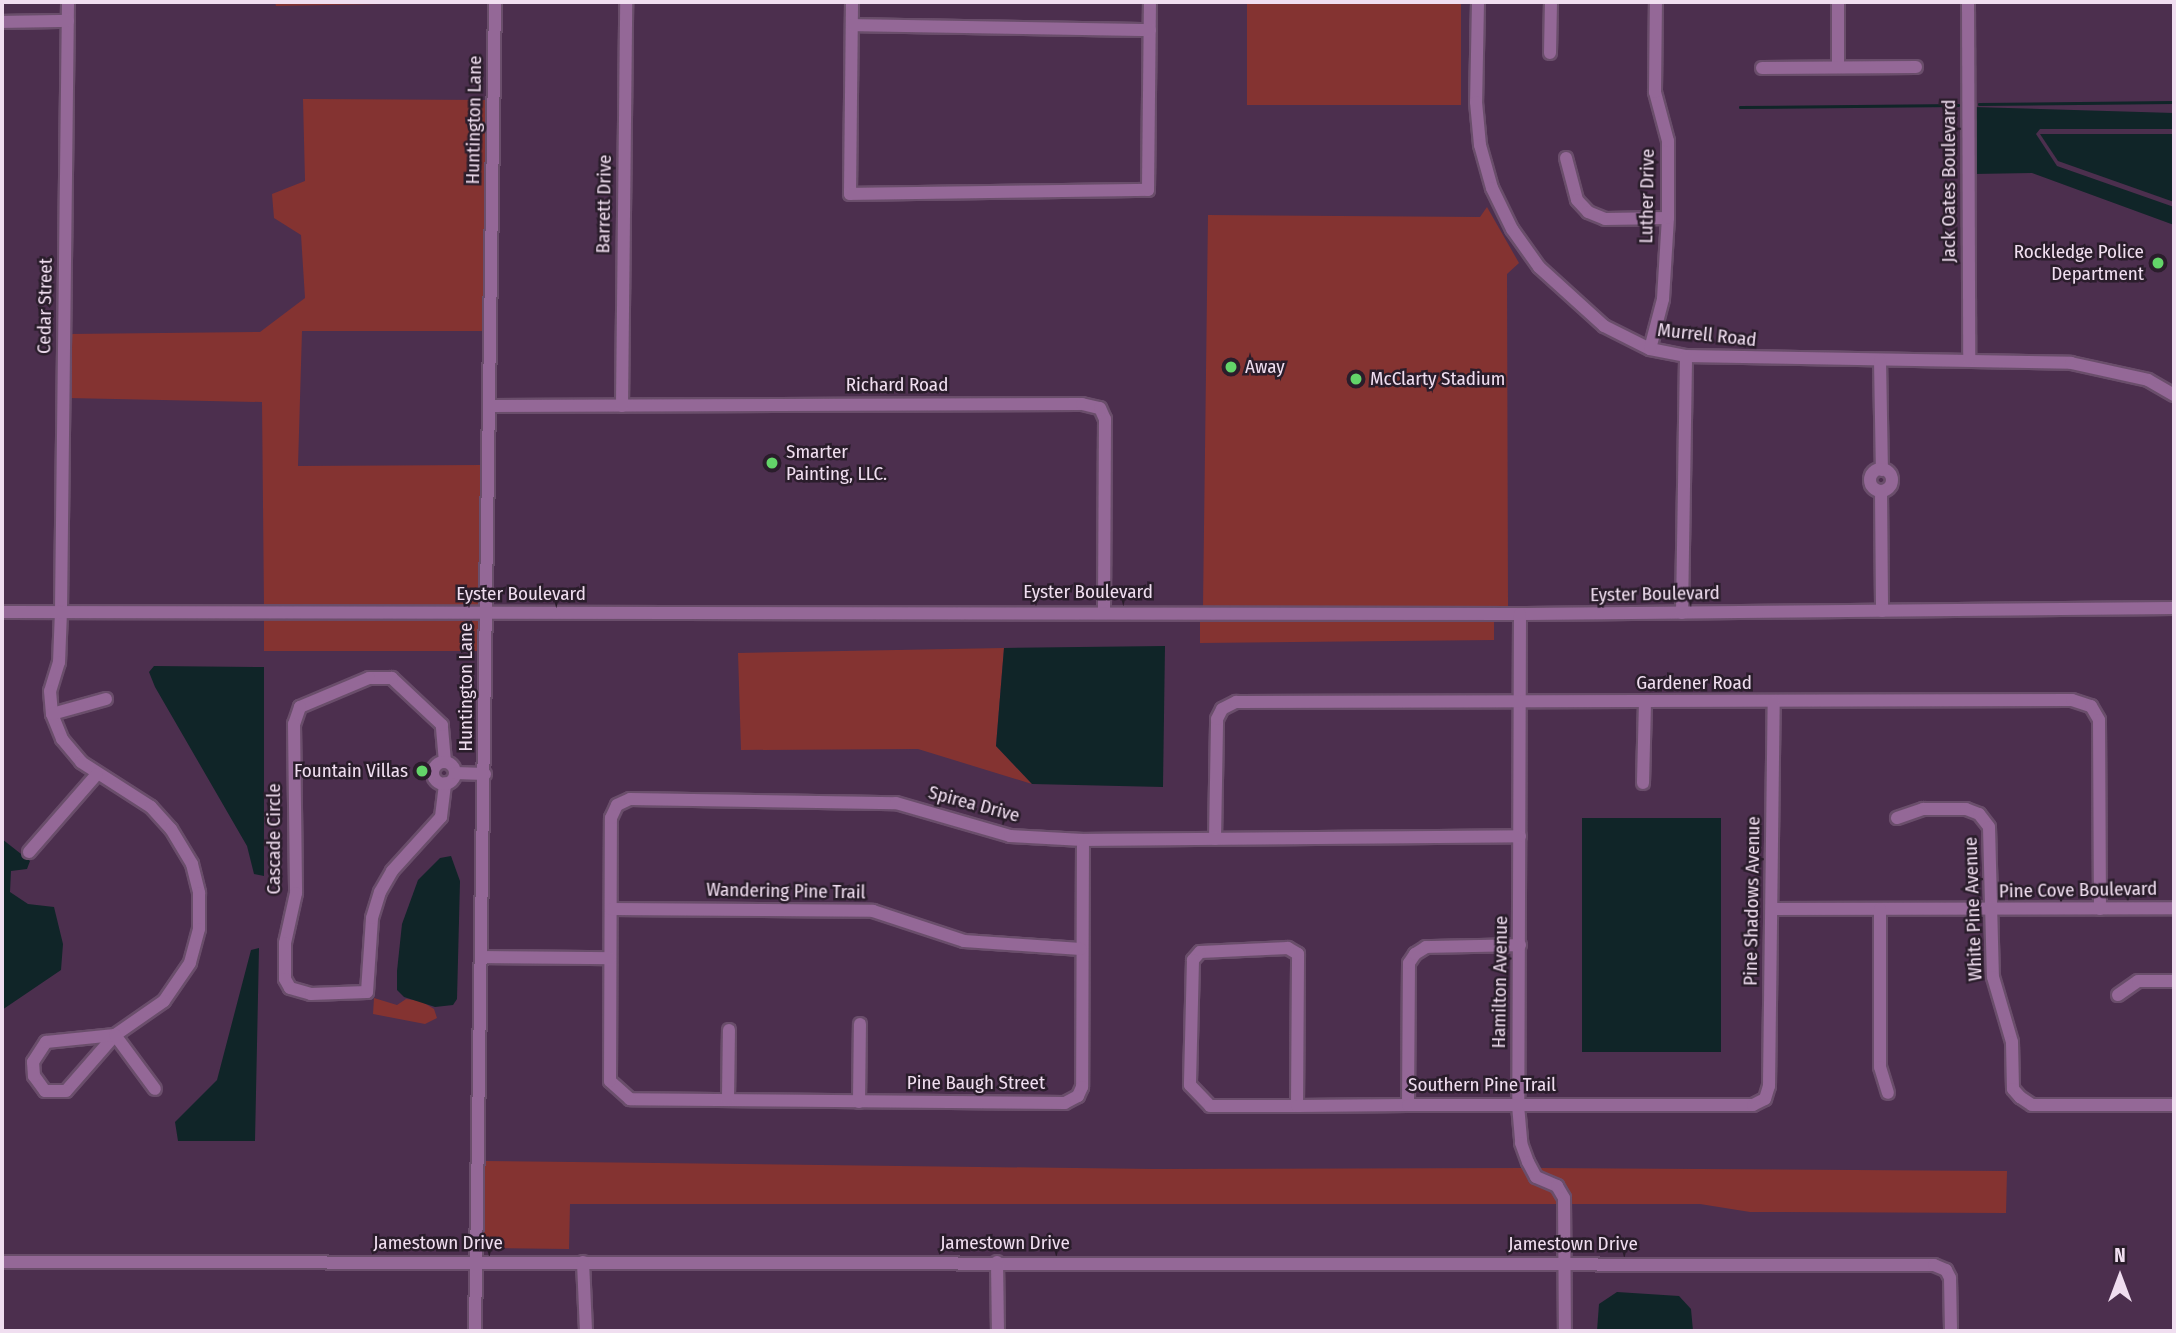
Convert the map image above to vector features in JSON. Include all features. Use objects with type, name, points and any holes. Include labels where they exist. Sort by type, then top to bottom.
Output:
[{"type":"street","name":"Cedar Street","points":[[52,714],[50,691],[60,662],[68,2]]},
{"type":"street","name":"Huntington Lane","points":[[475,1331],[484,957],[495,2]]},
{"type":"street","name":"Barrett Drive","points":[[622,406],[626,2]]},
{"type":"street","points":[[852,2],[850,194],[1149,190],[1150,2]]},
{"type":"street","name":"Murrell Road","points":[[1478,2],[1480,145],[1504,215],[1539,267],[1570,299],[1604,326],[1650,349],[1686,356],[2071,363],[2110,369],[2148,380],[2174,395]]},
{"type":"street","points":[[1550,2],[1550,53]]},
{"type":"street","name":"Luther Drive","points":[[1650,349],[1663,299],[1668,218],[1668,141],[1655,92],[1656,2]]},
{"type":"street","points":[[1838,2],[1838,67]]},
{"type":"street","name":"Jack Oates Boulevard","points":[[1968,2],[1969,360]]},
{"type":"street","points":[[2,22],[68,21]]},
{"type":"street","points":[[852,25],[1150,30]]},
{"type":"street","points":[[1762,68],[1916,67]]},
{"type":"street","points":[[1566,158],[1577,200],[1588,212],[1605,219],[1668,218]]},
{"type":"street","points":[[1682,613],[1686,356]]},
{"type":"street","points":[[1880,360],[1882,470],[1891,475],[1892,483],[1881,491],[1881,611]]},
{"type":"street","name":"Richard Road","points":[[489,406],[1082,404],[1100,408],[1105,419],[1104,611]]},
{"type":"street","name":"Eyster Boulevard","points":[[2,612],[486,614],[1104,611],[1520,614],[2174,608]]},
{"type":"street","name":"Hamilton Avenue","points":[[1520,614],[1518,1105],[1521,1143],[1528,1162],[1536,1177],[1557,1186],[1564,1198],[1565,1331]]},
{"type":"street","name":"Cascade Circle","points":[[369,678],[392,678],[442,725],[445,762],[434,773],[445,783],[441,817],[392,871],[380,892],[370,932],[367,992],[311,994],[290,988],[285,979],[285,943],[296,893],[294,724],[300,707],[369,678]]},
{"type":"street","points":[[106,699],[52,714],[62,739],[97,774],[151,807],[172,829],[192,864],[199,893],[199,929],[190,964],[164,1001],[115,1035],[66,1091],[45,1091],[38,1086],[33,1062],[46,1042],[115,1035]]},
{"type":"street","name":"Gardener Road","points":[[1215,839],[1217,719],[1222,709],[1236,702],[2072,700],[2091,706],[2099,720],[2100,909]]},
{"type":"street","name":"Pine Shadows Avenue","points":[[1765,1099],[1769,1086],[1774,702]]},
{"type":"street","points":[[1643,783],[1645,703]]},
{"type":"street","points":[[445,762],[455,773],[485,774]]},
{"type":"street","points":[[445,783],[455,773]]},
{"type":"street","points":[[29,852],[97,774]]},
{"type":"street","name":"Spirea Drive","points":[[617,1091],[610,1081],[611,818],[617,805],[630,799],[896,803],[1010,835],[1083,840],[1520,836]]},
{"type":"street","name":"White Pine Avenue","points":[[1897,818],[1923,808],[1966,808],[1979,814],[1989,827],[1992,841],[1994,911],[1993,977],[2012,1042],[2013,1089],[2020,1097],[2032,1105],[2174,1105]]},
{"type":"street","name":"Pine Baugh Street","points":[[617,1091],[630,1099],[859,1102],[1065,1103],[1078,1096],[1082,1087],[1083,840]]},
{"type":"street","name":"Pine Cove Boulevard","points":[[1772,909],[1994,911],[2174,908]]},
{"type":"street","name":"Wandering Pine Trail","points":[[611,909],[873,911],[984,944],[1081,949]]},
{"type":"street","points":[[1880,909],[1880,1067],[1888,1093]]},
{"type":"street","points":[[1408,1105],[1409,963],[1415,954],[1426,947],[1520,945]]},
{"type":"street","name":"Southern Pine Trail","points":[[1297,1106],[1298,954],[1288,948],[1210,948],[1193,960],[1190,1086],[1200,1100],[1210,1105],[1297,1106],[1753,1105],[1765,1099]]},
{"type":"street","points":[[484,957],[610,958]]},
{"type":"street","points":[[2118,995],[2138,981],[2174,981]]},
{"type":"street","points":[[859,1102],[860,1024]]},
{"type":"street","points":[[728,1099],[729,1030]]},
{"type":"street","points":[[115,1035],[155,1089]]},
{"type":"street","name":"Jamestown Drive","points":[[2,1262],[1934,1265],[1946,1270],[1950,1278],[1951,1331]]},
{"type":"street","points":[[583,1262],[586,1331]]},
{"type":"street","points":[[997,1262],[998,1331]]},
{"type":"shaded area","points":[[275,2],[490,2],[276,6]]},
{"type":"shaded area","points":[[1247,2],[1461,2],[1461,105],[1247,105]]},
{"type":"shaded area","points":[[303,99],[489,100],[485,331],[302,331],[298,466],[483,465],[481,608],[264,607],[262,402],[68,398],[69,334],[260,332],[305,298],[301,235],[274,218],[272,194],[305,181]]},
{"type":"shaded area","points":[[1973,107],[2174,113],[2174,129],[2040,129],[2036,134],[2057,166],[2174,207],[2174,225],[2032,173],[1973,174]]},
{"type":"shaded area","points":[[2040,134],[2174,134],[2174,202],[2058,161]]},
{"type":"shaded area","name":"McClarty Stadium","points":[[1487,207],[1519,263],[1507,274],[1508,606],[1203,607],[1208,215],[1480,217]]},
{"type":"shaded area","points":[[264,618],[481,618],[481,651],[264,651]]},
{"type":"shaded area","points":[[1200,618],[1494,620],[1494,640],[1200,643]]},
{"type":"shaded area","points":[[1165,646],[1163,787],[1032,784],[996,746],[1004,648]]},
{"type":"shaded area","points":[[1004,648],[996,746],[1032,784],[918,749],[741,750],[738,653]]},
{"type":"shaded area","points":[[154,666],[264,667],[264,876],[254,874],[247,846],[155,687],[149,672]]},
{"type":"shaded area","points":[[1582,818],[1721,818],[1721,1052],[1582,1052]]},
{"type":"shaded area","points":[[2,839],[30,861],[27,869],[11,871],[10,892],[28,904],[54,907],[63,944],[61,970],[2,1010]]},
{"type":"shaded area","points":[[451,856],[460,881],[457,999],[453,1005],[435,1007],[404,997],[397,990],[397,971],[402,924],[418,880],[440,858]]},
{"type":"shaded area","points":[[259,948],[255,1141],[178,1141],[175,1122],[217,1080],[251,950]]},
{"type":"shaded area","points":[[374,998],[397,1005],[406,999],[421,1001],[434,1009],[437,1018],[425,1024],[373,1014]]},
{"type":"shaded area","points":[[484,1161],[1154,1169],[1525,1168],[1554,1191],[1560,1204],[570,1204],[569,1249],[483,1248]]},
{"type":"shaded area","points":[[1537,1168],[2007,1171],[2006,1213],[1750,1212],[1700,1204],[1569,1204]]},
{"type":"shaded area","points":[[1617,1292],[1679,1296],[1691,1309],[1693,1331],[1597,1331],[1599,1304]]},
{"type":"waterway","points":[[1979,104],[2174,102]]},
{"type":"waterway","points":[[1740,107],[1958,105]]},
{"type":"place","name":"Rockledge Police Department","points":[[2158,263]]},
{"type":"place","name":"Away","points":[[1231,367]]},
{"type":"place","name":"McClarty Stadium","points":[[1356,379]]},
{"type":"place","name":"Smarter Painting, LLC.","points":[[772,463]]},
{"type":"place","name":"Fountain Villas","points":[[422,771]]}]
